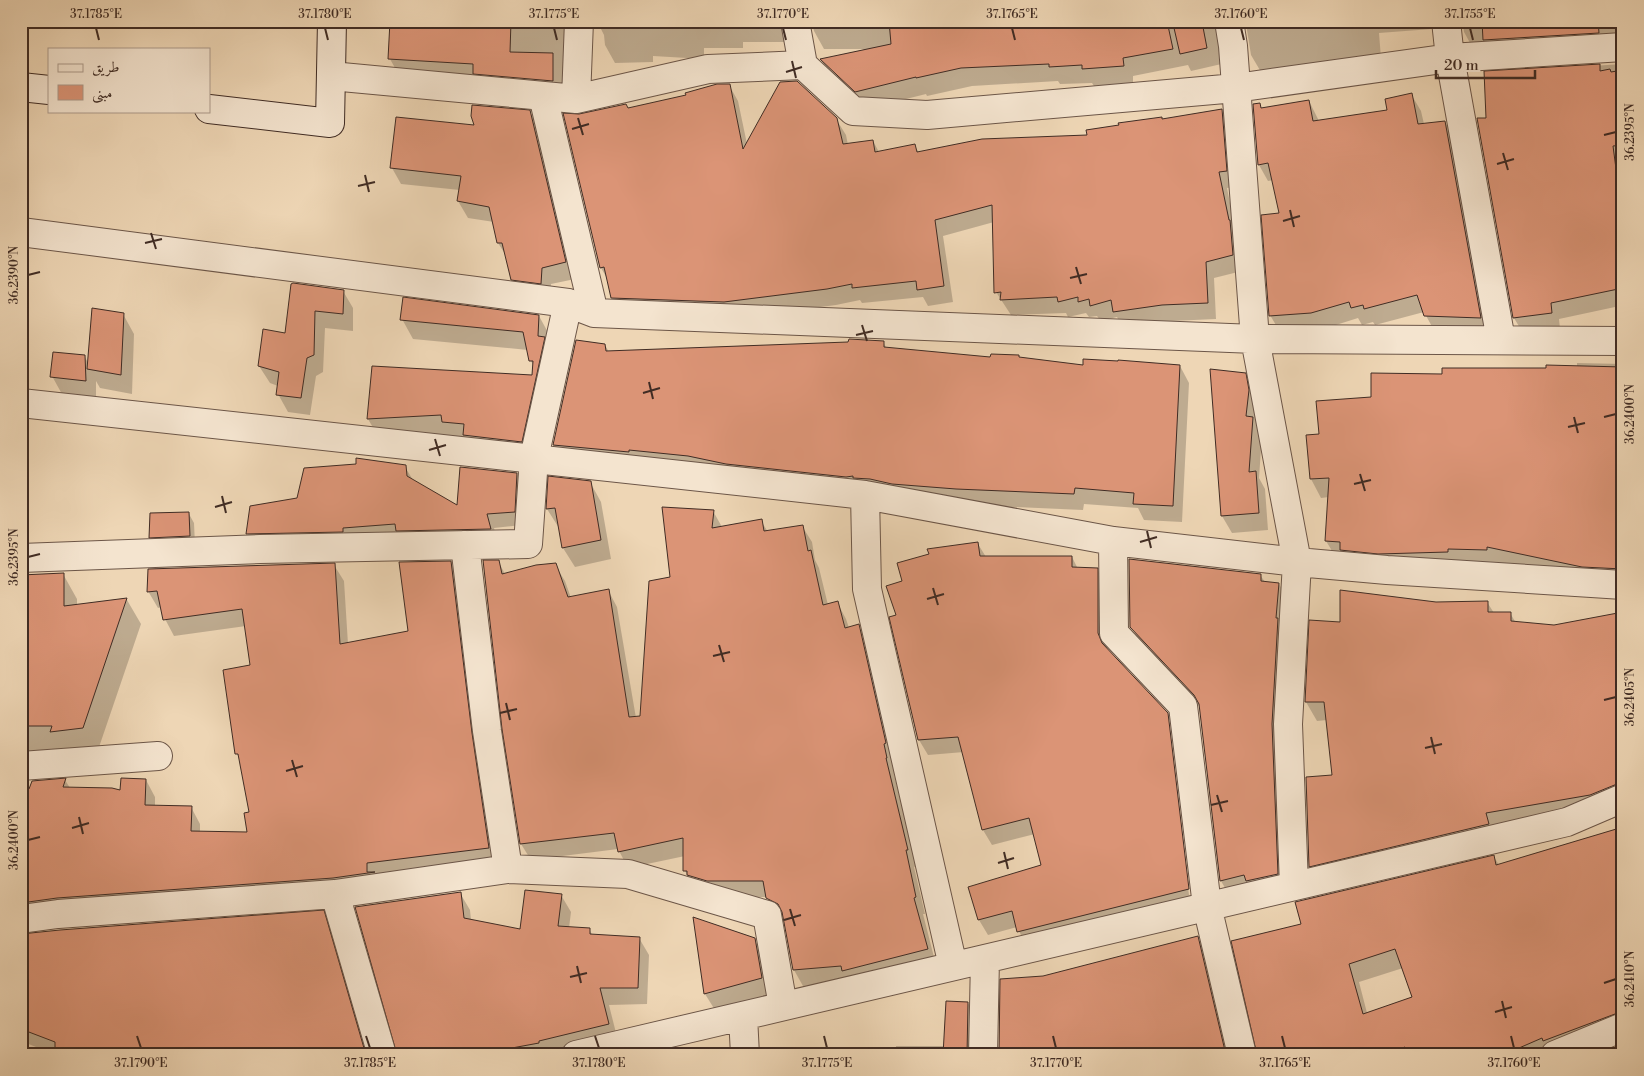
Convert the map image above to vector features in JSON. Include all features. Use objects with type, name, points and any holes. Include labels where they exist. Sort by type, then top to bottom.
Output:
[{"type":"street","points":[[210,109],[330,122],[332,21]]},
{"type":"street","points":[[576,99],[579,21]]},
{"type":"street","points":[[795,21],[803,65],[853,111],[927,115],[1236,88],[1450,58],[1623,47]]},
{"type":"street","points":[[1229,21],[1233,46],[1256,339],[1297,562],[1288,724],[1294,886]]},
{"type":"street","points":[[1446,21],[1450,58],[1501,340]]},
{"type":"street","points":[[331,76],[576,99],[708,69],[803,65]]},
{"type":"street","points":[[21,87],[48,90]]},
{"type":"street","points":[[543,96],[594,313]]},
{"type":"street","points":[[21,232],[568,303],[594,313],[1256,339],[1623,341]]},
{"type":"street","points":[[21,558],[260,549],[528,544],[534,458],[568,303]]},
{"type":"street","points":[[21,403],[866,495],[1113,541],[1297,562],[1397,571],[1623,585]]},
{"type":"street","points":[[866,495],[867,589],[953,966]]},
{"type":"street","points":[[1113,541],[1114,633],[1183,706],[1207,906],[1242,1055]]},
{"type":"street","points":[[466,545],[488,731],[508,869]]},
{"type":"street","points":[[21,766],[158,756]]},
{"type":"street","points":[[576,1055],[1566,822],[1623,798]]},
{"type":"street","points":[[21,919],[58,914],[335,894],[508,869],[628,874],[767,915],[783,1006]]},
{"type":"street","points":[[335,894],[382,1055]]},
{"type":"street","points":[[983,1055],[985,959]]},
{"type":"street","points":[[743,1016],[745,1055]]},
{"type":"street","points":[[1555,1055],[1623,1027]]},
{"type":"building","points":[[390,21],[511,21],[510,52],[553,53],[553,81],[473,74],[473,64],[388,59]]},
{"type":"building","points":[[889,21],[1167,21],[1173,49],[1123,58],[1124,66],[1082,69],[1082,65],[1049,67],[1049,64],[961,68],[855,92],[820,59],[891,44]]},
{"type":"building","points":[[1482,21],[1598,21],[1599,33],[1483,40]]},
{"type":"building","points":[[1202,22],[1207,48],[1180,54],[1174,28]]},
{"type":"building","points":[[1600,64],[1600,71],[1610,69],[1611,72],[1623,70],[1623,145],[1613,146],[1623,222],[1623,288],[1551,303],[1552,313],[1513,318],[1477,118],[1486,118],[1484,71]]},
{"type":"building","points":[[797,81],[837,118],[843,144],[873,140],[875,152],[915,144],[917,152],[982,139],[1087,135],[1086,130],[1119,125],[1118,123],[1162,117],[1162,119],[1222,109],[1227,171],[1219,172],[1230,220],[1233,255],[1206,262],[1208,303],[1162,305],[1113,312],[1111,300],[1090,306],[1089,299],[1078,302],[1078,297],[1058,302],[1057,297],[1000,300],[1001,292],[994,293],[992,205],[935,220],[944,286],[917,290],[916,281],[852,288],[852,284],[724,302],[611,298],[604,267],[600,268],[563,113],[579,114],[626,104],[628,108],[686,95],[685,93],[717,84],[730,84],[743,149],[780,82]]},
{"type":"building","points":[[1412,93],[1418,124],[1445,121],[1481,318],[1424,316],[1417,295],[1364,309],[1363,305],[1351,308],[1349,302],[1311,313],[1269,316],[1261,215],[1279,213],[1268,163],[1258,165],[1253,104],[1260,103],[1261,108],[1309,100],[1313,121],[1387,110],[1385,99]]},
{"type":"building","points":[[472,105],[530,110],[566,262],[542,268],[541,284],[511,280],[502,243],[497,243],[489,207],[457,201],[461,176],[390,168],[396,117],[474,125],[471,116]]},
{"type":"building","points":[[291,284],[344,290],[343,314],[315,311],[314,355],[307,358],[301,398],[276,395],[279,372],[258,366],[263,329],[285,333]]},
{"type":"building","points":[[403,297],[539,315],[538,336],[545,337],[522,442],[463,435],[464,424],[442,422],[441,415],[367,419],[372,366],[532,375],[533,361],[529,361],[523,332],[400,320]]},
{"type":"building","points":[[92,308],[124,313],[121,375],[87,369]]},
{"type":"building","points":[[849,339],[884,341],[884,347],[990,357],[991,354],[1019,355],[1019,357],[1083,365],[1083,359],[1180,365],[1173,506],[1133,504],[1134,493],[1075,488],[1074,494],[892,484],[870,479],[853,478],[853,476],[846,477],[726,464],[688,456],[553,445],[576,340],[605,344],[606,351],[848,342]]},
{"type":"building","points":[[53,352],[85,355],[86,381],[50,377]]},
{"type":"building","points":[[1546,365],[1623,367],[1623,569],[1582,567],[1487,547],[1487,550],[1448,549],[1448,552],[1378,554],[1340,550],[1340,542],[1325,541],[1329,478],[1310,479],[1306,435],[1319,434],[1316,401],[1371,397],[1371,373],[1442,374],[1442,368],[1546,368]]},
{"type":"building","points":[[1210,369],[1246,373],[1249,390],[1246,416],[1253,417],[1249,472],[1256,471],[1259,513],[1221,516]]},
{"type":"building","points":[[356,458],[406,465],[407,476],[457,505],[460,467],[517,473],[515,512],[487,514],[491,529],[396,531],[395,524],[343,528],[343,532],[246,534],[250,506],[297,498],[304,468],[356,464]]},
{"type":"building","points":[[548,476],[591,481],[601,540],[562,548],[555,508],[546,509]]},
{"type":"building","points":[[662,507],[714,510],[712,528],[762,519],[764,531],[803,525],[808,551],[811,550],[823,605],[838,601],[845,628],[859,624],[886,743],[884,744],[886,758],[908,850],[906,850],[916,897],[914,898],[928,949],[842,971],[841,966],[793,970],[782,912],[778,904],[766,898],[763,881],[707,881],[687,875],[687,871],[683,871],[683,838],[618,852],[614,833],[520,844],[502,729],[483,560],[499,560],[502,574],[536,565],[556,563],[568,597],[609,589],[629,717],[640,716],[649,581],[670,577]]},
{"type":"building","points":[[189,512],[190,536],[149,538],[150,513]]},
{"type":"building","points":[[978,542],[980,556],[1072,556],[1072,567],[1098,568],[1098,633],[1102,643],[1168,713],[1189,889],[1017,932],[1012,911],[978,920],[968,887],[1041,865],[1029,818],[982,830],[958,737],[918,740],[889,617],[896,615],[886,586],[902,581],[897,563],[929,554],[927,549]]},
{"type":"building","points":[[1129,559],[1261,574],[1261,581],[1279,583],[1272,724],[1278,874],[1246,881],[1244,875],[1220,881],[1199,704],[1194,695],[1130,627]]},
{"type":"building","points":[[451,561],[472,733],[489,848],[367,863],[367,872],[375,872],[333,878],[57,898],[21,903],[21,788],[29,789],[32,781],[66,778],[63,787],[112,788],[120,790],[121,778],[146,779],[145,805],[192,806],[191,831],[247,832],[244,813],[249,812],[238,754],[235,754],[223,670],[250,665],[242,609],[163,620],[157,591],[147,592],[148,569],[335,563],[340,644],[408,631],[399,562]]},
{"type":"building","points":[[64,573],[64,606],[127,598],[83,728],[50,732],[52,726],[21,726],[21,575]]},
{"type":"building","points":[[1340,590],[1436,602],[1488,601],[1488,612],[1511,612],[1511,621],[1554,625],[1623,612],[1623,783],[1590,795],[1486,813],[1489,824],[1309,867],[1306,777],[1332,775],[1324,702],[1305,702],[1309,620],[1340,622]]},
{"type":"building","points":[[1623,827],[1623,1011],[1543,1041],[1542,1038],[1503,1055],[1408,1055],[1405,1047],[1382,1055],[1257,1055],[1231,941],[1301,924],[1295,902],[1494,855],[1496,865]],"holes":[[[1395,949],[1412,997],[1363,1014],[1349,964]]]},
{"type":"building","points":[[525,890],[562,894],[558,926],[590,928],[590,934],[640,937],[638,988],[600,988],[609,1024],[539,1041],[539,1043],[474,1055],[397,1055],[355,907],[461,892],[464,918],[520,929]]},
{"type":"building","points":[[324,910],[366,1055],[55,1055],[55,1042],[21,1029],[21,934]]},
{"type":"building","points":[[693,917],[755,938],[762,978],[704,994]]},
{"type":"building","points":[[1198,936],[1226,1055],[999,1055],[1000,979],[1043,976]]},
{"type":"building","points":[[946,1001],[968,1002],[967,1055],[943,1055]]}]
